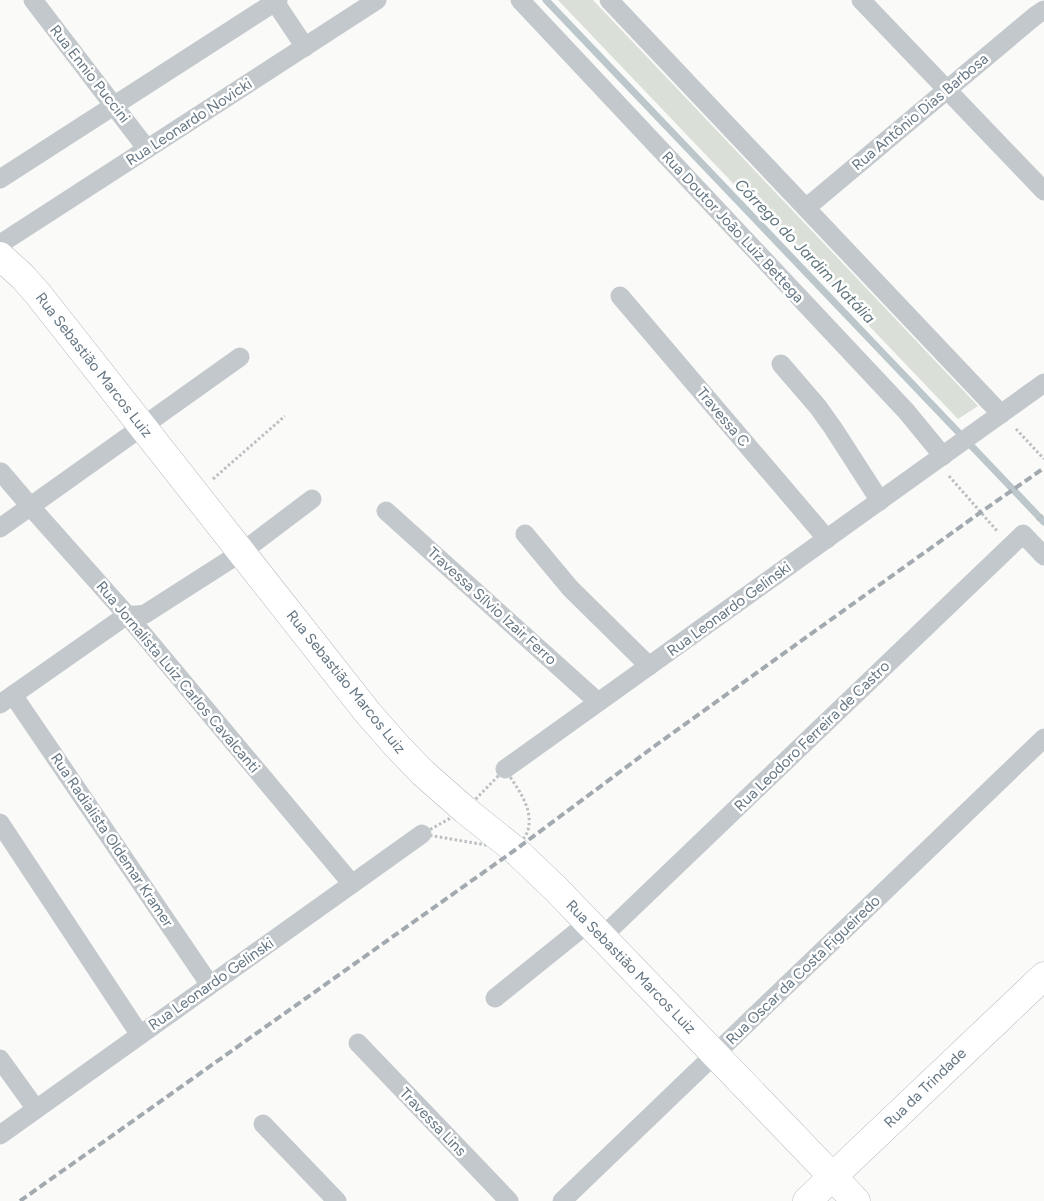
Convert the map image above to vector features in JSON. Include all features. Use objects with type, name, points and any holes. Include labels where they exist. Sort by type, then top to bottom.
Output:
[{"type":"main road","name":"Rua Sebastião Marcos Luiz","points":[[0,256],[24,277],[38,294],[368,713],[397,746],[423,773],[515,850],[556,889],[856,1201]]},
{"type":"main road","name":"Rua da Trindade","points":[[807,1201],[1044,976]]},
{"type":"street","name":"Rua Ennio Puccini","points":[[33,0],[147,149]]},
{"type":"street","name":"Rua Leonardo Novicki","points":[[0,244],[377,0]]},
{"type":"street","name":"Rua Doutor João Luiz Bettega","points":[[520,0],[906,411],[944,455]]},
{"type":"street","points":[[608,0],[1002,414]]},
{"type":"street","points":[[861,0],[1044,191]]},
{"type":"street","points":[[0,179],[276,1],[305,47]]},
{"type":"street","name":"Rua Antônio Dias Barbosa","points":[[806,208],[1039,13]]},
{"type":"street","name":"Travessa C","points":[[620,296],[826,539]]},
{"type":"street","points":[[0,528],[240,357]]},
{"type":"street","points":[[781,364],[818,407],[880,501]]},
{"type":"street","name":"Rua Leonardo Gelinski","points":[[505,769],[1044,383]]},
{"type":"street","name":"Rua Jornalista Luiz Carlos Cavalcanti","points":[[1,472],[127,615],[352,884]]},
{"type":"street","points":[[7,699],[127,615],[145,614],[242,552],[312,499]]},
{"type":"street","name":"Travessa Sílvio Izair Ferro","points":[[386,510],[598,702]]},
{"type":"street","points":[[525,534],[570,588],[649,666]]},
{"type":"street","points":[[1016,540],[1044,556]]},
{"type":"street","name":"Rua Leodoro Ferreira de Castro","points":[[495,998],[595,930],[1016,540]]},
{"type":"street","name":"Rua Radialista Oldemar Kramer","points":[[7,699],[210,985]]},
{"type":"street","name":"Rua Oscar da Costa Figueiredo","points":[[562,1201],[1044,738]]},
{"type":"street","points":[[0,823],[140,1035]]},
{"type":"street","name":"Rua Leonardo Gelinski","points":[[0,1135],[422,834]]},
{"type":"street","name":"Travessa Lins","points":[[358,1043],[509,1201]]},
{"type":"street","points":[[0,1059],[36,1109]]},
{"type":"street","points":[[264,1124],[337,1201]]},
{"type":"path","points":[[1002,414],[1044,458]]},
{"type":"path","points":[[195,494],[285,416]]},
{"type":"path","points":[[944,455],[1016,540]]},
{"type":"path","points":[[505,769],[526,803],[530,817],[528,832],[515,850]]},
{"type":"shaded area","points":[[558,0],[593,0],[978,406],[958,419]]},
{"type":"waterway","name":"Córrego do Jardim Natália","points":[[546,0],[1044,522]]},
{"type":"railway","points":[[20,1201],[515,850],[656,745],[1044,468]]}]
